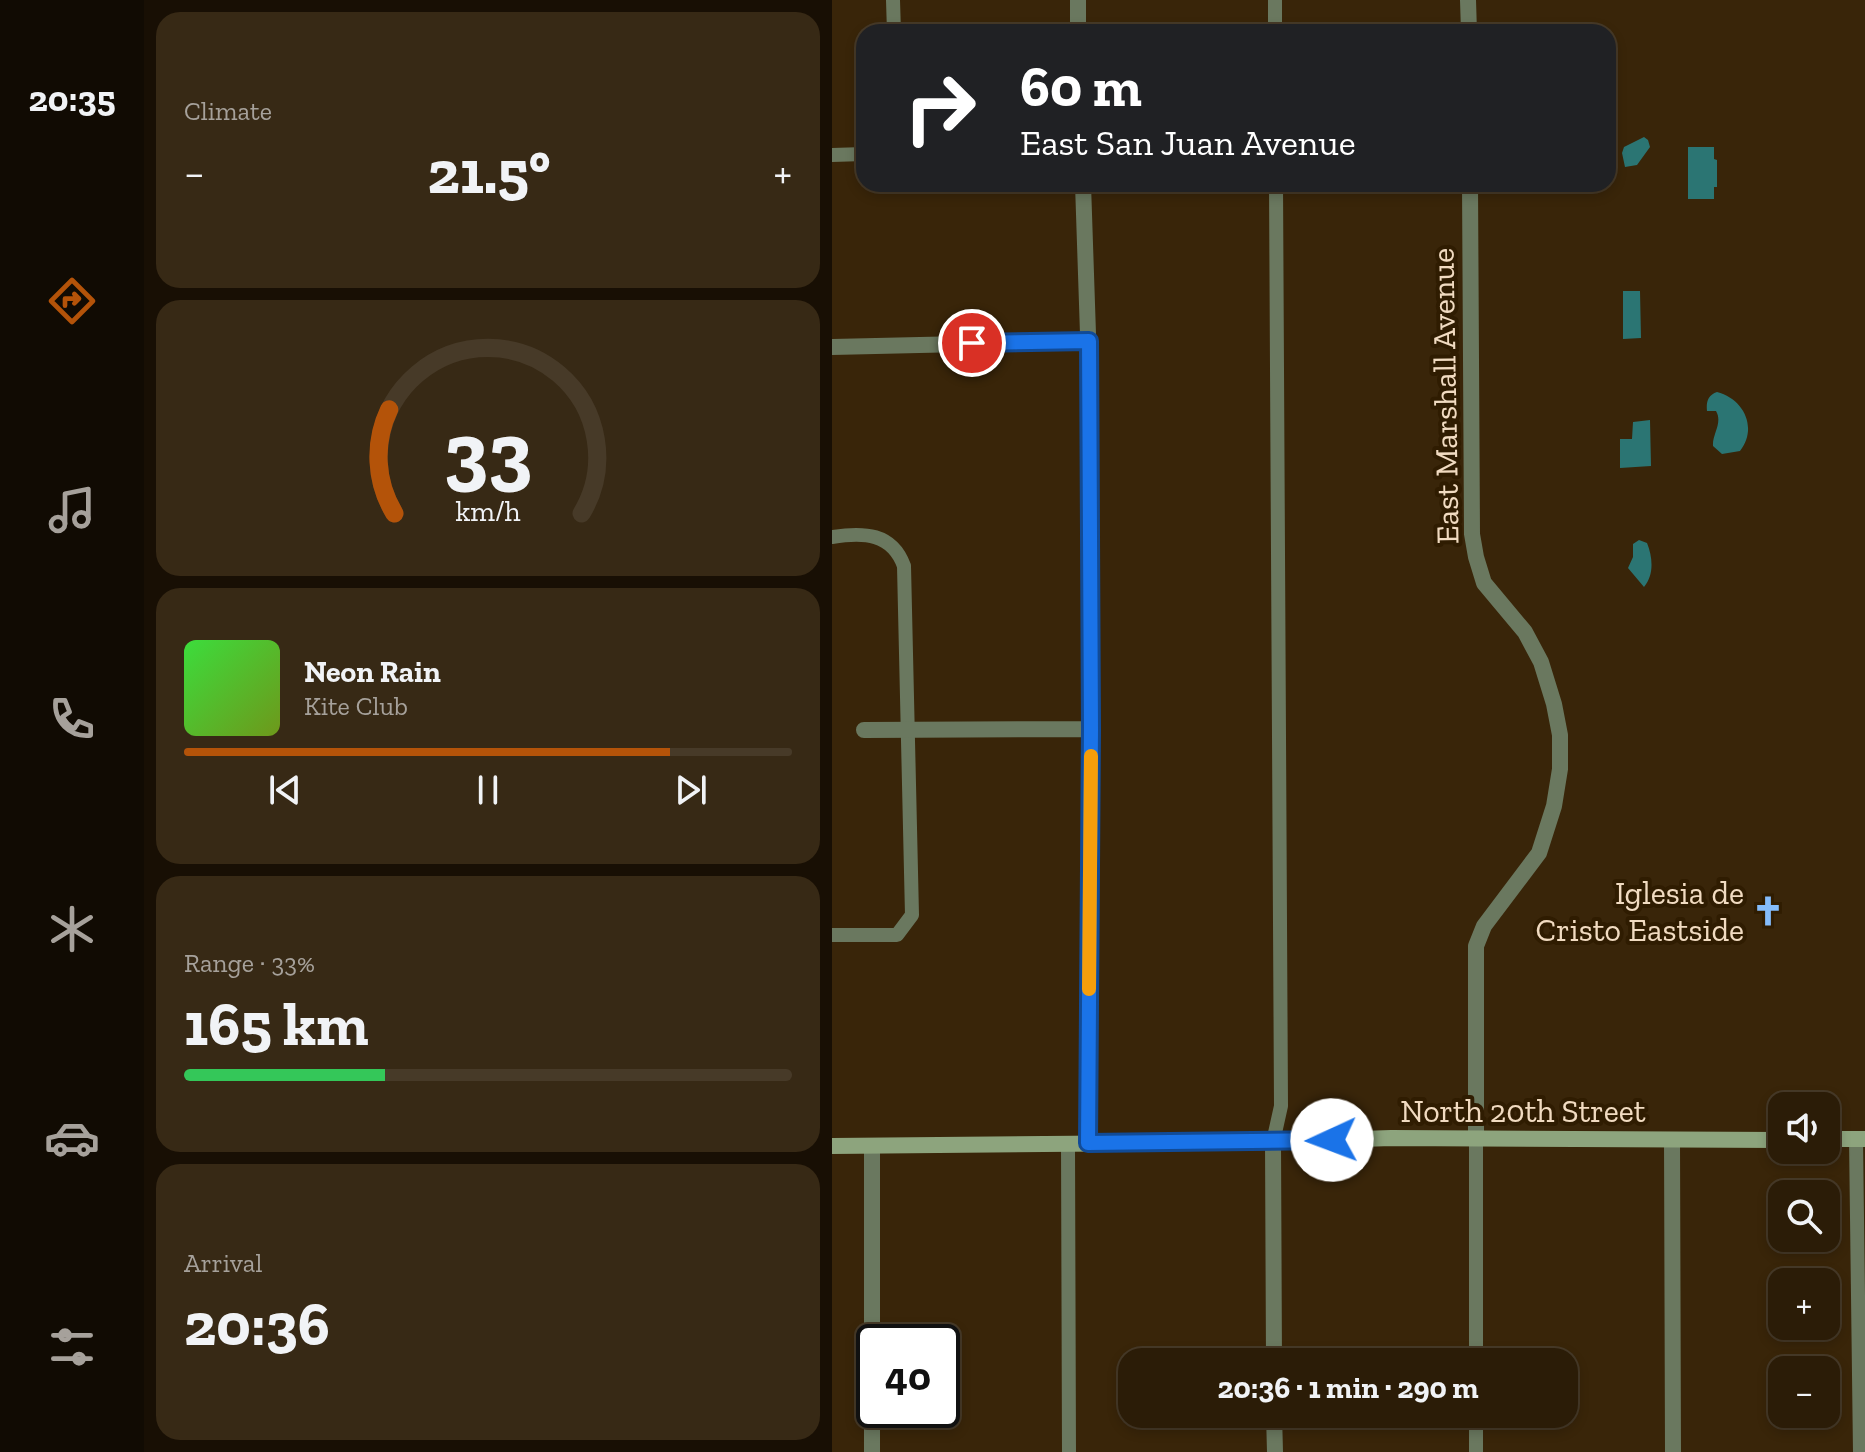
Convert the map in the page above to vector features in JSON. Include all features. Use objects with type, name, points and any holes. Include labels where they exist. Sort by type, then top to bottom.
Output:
[{"type":"street","points":[[1078,0],[1078,24]]},
{"type":"street","points":[[1468,0],[1469,24]]},
{"type":"street","points":[[1083,192],[1089,341],[1091,729],[1088,1143]]},
{"type":"street","name":"East Marshall Avenue","points":[[1470,192],[1472,534],[1484,583],[1525,632],[1541,662],[1560,735],[1560,769],[1554,806],[1539,853],[1484,926],[1476,946],[1476,1138]]},
{"type":"street","points":[[832,347],[1089,341]]},
{"type":"street","points":[[864,730],[1091,729]]},
{"type":"street","name":"North 20th Street","points":[[832,1146],[1476,1138],[1768,1140]]},
{"type":"street","points":[[1672,1140],[1673,1452]]},
{"type":"street","points":[[1273,1142],[1274,1348]]},
{"type":"street","points":[[872,1146],[872,1452]]},
{"type":"street","points":[[1274,1428],[1275,1452]]},
{"type":"lane","points":[[893,0],[894,24]]},
{"type":"lane","points":[[1275,0],[1275,24]]},
{"type":"lane","points":[[832,155],[856,154]]},
{"type":"lane","points":[[1273,1142],[1281,1106],[1276,192]]},
{"type":"lane","points":[[832,537],[874,536],[899,551],[904,566],[912,915],[897,935],[832,935]]},
{"type":"lane","points":[[1476,1138],[1476,1348]]},
{"type":"lane","points":[[1860,1139],[1860,1452]]},
{"type":"lane","points":[[1068,1144],[1069,1452]]},
{"type":"lane","points":[[1476,1428],[1476,1452]]},
{"type":"water","points":[[1644,137],[1650,147],[1637,165],[1625,167],[1624,147]]},
{"type":"water","points":[[1688,147],[1714,147],[1717,187],[1714,187],[1714,199],[1688,199]]},
{"type":"water","points":[[1623,291],[1640,291],[1641,338],[1623,339]]},
{"type":"water","points":[[1717,392],[1735,401],[1745,416],[1748,433],[1740,451],[1722,454],[1713,446],[1718,415],[1716,411],[1707,411],[1707,405],[1710,397]]},
{"type":"water","points":[[1650,420],[1651,466],[1620,468],[1620,439],[1632,439],[1633,422]]},
{"type":"water","points":[[1639,540],[1647,543],[1651,560],[1650,577],[1644,587],[1628,568],[1633,557],[1633,544]]},
{"type":"slow traffic","points":[[1089,989],[1091,756]]},
{"type":"place","name":"Iglesia de Cristo Eastside","points":[[1768,911]]},
{"type":"route","points":[[972,343],[1089,341],[1091,729],[1088,1143],[1332,1140]]}]
